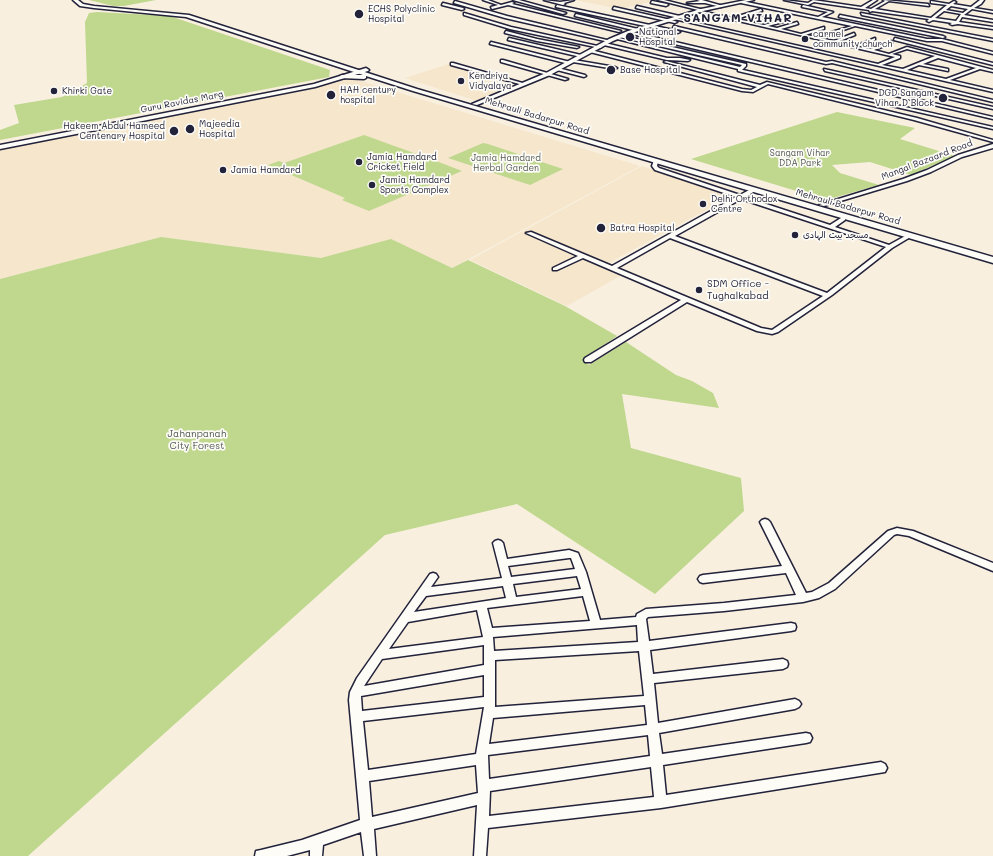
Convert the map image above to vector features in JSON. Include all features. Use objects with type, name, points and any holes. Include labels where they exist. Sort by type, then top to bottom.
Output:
[{"type":"main road","name":"Mehrauli Badarpur Road","points":[[75,0],[88,6],[187,16],[656,161],[716,176],[753,190],[909,236],[930,239],[993,256]]},
{"type":"main road","name":"Mehrauli Badarpur Road","points":[[81,0],[95,5],[119,9]]},
{"type":"main road","name":"Mehrauli Badarpur Road","points":[[361,70],[391,83],[821,205],[993,260]]},
{"type":"main road","name":"Guru Ravidas Marg","points":[[0,146],[292,89],[342,77],[361,70]]},
{"type":"main road","name":"Guru Ravidas Marg","points":[[0,146],[311,84],[361,70]]},
{"type":"main road","points":[[342,77],[359,76],[391,83]]},
{"type":"street","points":[[485,0],[501,6]]},
{"type":"street","points":[[501,0],[520,2],[547,8],[993,118]]},
{"type":"street","points":[[546,0],[818,66],[828,63]]},
{"type":"street","points":[[527,14],[572,0]]},
{"type":"street","points":[[660,0],[695,12],[740,2],[792,13],[801,17],[841,22],[928,40],[937,39],[993,53]]},
{"type":"street","points":[[679,0],[692,4],[704,2]]},
{"type":"street","points":[[697,0],[721,6]]},
{"type":"street","points":[[713,0],[729,4]]},
{"type":"street","points":[[651,26],[695,12],[752,0]]},
{"type":"street","points":[[861,9],[875,0]]},
{"type":"street","points":[[885,0],[914,2],[993,21]]},
{"type":"street","points":[[841,22],[872,10],[889,0]]},
{"type":"street","points":[[941,30],[957,23],[964,14],[982,0]]},
{"type":"street","points":[[786,1],[831,11],[818,18]]},
{"type":"street","points":[[792,13],[813,1],[993,28]]},
{"type":"street","points":[[923,9],[933,1],[993,12]]},
{"type":"street","points":[[455,2],[508,18],[588,37],[669,59],[681,59],[711,66]]},
{"type":"street","points":[[492,8],[512,2],[535,12],[628,33]]},
{"type":"street","points":[[652,2],[767,31]]},
{"type":"street","points":[[899,6],[904,2]]},
{"type":"street","points":[[896,34],[918,26],[931,19],[954,2]]},
{"type":"street","points":[[443,4],[510,28],[520,29],[595,49],[742,90],[750,91],[775,79]]},
{"type":"street","points":[[561,4],[657,24]]},
{"type":"street","points":[[767,7],[779,4]]},
{"type":"street","points":[[644,5],[716,15],[899,56],[880,64]]},
{"type":"street","points":[[799,5],[814,5],[864,13],[992,42]]},
{"type":"street","points":[[484,6],[499,10]]},
{"type":"street","points":[[637,7],[678,18],[993,91]]},
{"type":"street","points":[[614,8],[719,32]]},
{"type":"street","points":[[630,8],[748,32]]},
{"type":"street","points":[[888,13],[894,9]]},
{"type":"street","points":[[732,19],[761,10]]},
{"type":"street","points":[[458,13],[466,13]]},
{"type":"street","points":[[716,15],[726,13]]},
{"type":"street","points":[[829,20],[851,13]]},
{"type":"street","points":[[914,17],[919,13]]},
{"type":"street","points":[[508,18],[519,16],[512,14]]},
{"type":"street","points":[[538,16],[545,14]]},
{"type":"street","points":[[964,14],[993,17]]},
{"type":"street","points":[[745,22],[770,16]]},
{"type":"street","points":[[840,16],[953,39]]},
{"type":"street","points":[[763,26],[789,19]]},
{"type":"street","points":[[475,104],[548,74],[607,42],[669,21]]},
{"type":"street","points":[[814,22],[828,25]]},
{"type":"street","points":[[777,29],[797,23]]},
{"type":"street","points":[[819,38],[859,24]]},
{"type":"street","points":[[587,28],[594,26]]},
{"type":"street","points":[[834,26],[861,32]]},
{"type":"street","points":[[949,26],[956,28]]},
{"type":"street","points":[[674,27],[992,100]]},
{"type":"street","points":[[797,37],[823,28]]},
{"type":"street","points":[[983,33],[993,28]]},
{"type":"street","points":[[602,32],[609,29]]},
{"type":"street","points":[[503,31],[542,41],[595,49]]},
{"type":"street","points":[[619,38],[636,31],[715,47]]},
{"type":"street","points":[[588,37],[595,34]]},
{"type":"street","points":[[854,34],[824,44],[852,50],[874,39]]},
{"type":"street","points":[[948,42],[953,39],[952,38],[961,34]]},
{"type":"street","points":[[619,38],[741,68],[739,70],[775,79],[993,128]]},
{"type":"street","points":[[738,38],[828,63]]},
{"type":"street","points":[[509,39],[581,56]]},
{"type":"street","points":[[783,42],[790,40]]},
{"type":"street","points":[[872,50],[891,40],[993,64]]},
{"type":"street","points":[[975,49],[992,42]]},
{"type":"street","points":[[491,43],[572,62],[615,68]]},
{"type":"street","points":[[890,54],[906,48],[993,71]]},
{"type":"street","points":[[731,51],[800,68]]},
{"type":"street","points":[[841,55],[846,52]]},
{"type":"street","points":[[904,70],[939,56]]},
{"type":"street","points":[[651,64],[669,59]]},
{"type":"street","points":[[502,61],[566,79]]},
{"type":"street","points":[[664,61],[760,86]]},
{"type":"street","points":[[452,64],[524,84]]},
{"type":"street","points":[[919,64],[947,70]]},
{"type":"street","points":[[470,69],[483,68],[531,81]]},
{"type":"street","points":[[697,70],[703,68]]},
{"type":"street","points":[[946,80],[979,68]]},
{"type":"street","points":[[558,69],[584,76]]},
{"type":"street","points":[[825,70],[993,108]]},
{"type":"street","points":[[737,74],[915,119],[993,141]]},
{"type":"street","points":[[898,106],[925,92]]},
{"type":"street","name":"Mangal Bazaard Road","points":[[821,205],[926,172],[960,156],[993,146]]},
{"type":"street","points":[[656,161],[654,166],[657,169],[890,247]]},
{"type":"street","points":[[704,184],[716,176]]},
{"type":"street","points":[[612,268],[753,190]]},
{"type":"street","points":[[831,227],[843,219]]},
{"type":"street","points":[[529,233],[759,330],[772,332],[776,331],[827,295],[890,247],[909,236]]},
{"type":"street","points":[[670,236],[827,295]]},
{"type":"street","points":[[555,269],[583,256]]},
{"type":"street","points":[[588,360],[687,299]]},
{"type":"street","points":[[765,522],[803,598]]},
{"type":"street","points":[[660,802],[642,615],[646,613],[724,607],[803,598],[815,595],[832,586],[887,536],[896,531],[910,532],[993,567]]},
{"type":"street","points":[[498,543],[512,601]]},
{"type":"street","points":[[503,563],[569,554],[575,556],[596,624]]},
{"type":"street","points":[[703,579],[789,569]]},
{"type":"street","points":[[423,592],[581,572]]},
{"type":"street","points":[[370,856],[356,692],[361,681],[433,577]]},
{"type":"street","points":[[405,618],[482,605],[586,592]]},
{"type":"street","points":[[480,856],[484,792],[482,754],[489,707],[490,669],[489,637],[482,605]]},
{"type":"street","points":[[380,655],[489,637],[596,624],[642,621]]},
{"type":"street","points":[[490,656],[644,646],[792,627]]},
{"type":"street","points":[[648,680],[783,664]]},
{"type":"street","points":[[356,692],[490,669]]},
{"type":"street","points":[[357,717],[489,707],[650,700]]},
{"type":"street","points":[[363,776],[482,754],[653,730],[794,704]]},
{"type":"street","points":[[261,856],[317,842],[367,824],[484,792],[656,759],[806,738]]},
{"type":"street","points":[[482,823],[660,802],[881,768]]},
{"type":"street","points":[[316,856],[317,842]]},
{"type":"shaded area","points":[[575,0],[657,0],[620,9]]},
{"type":"shaded area","name":"Kendriya Vidyalaya","points":[[449,64],[518,84],[477,101],[405,78]]},
{"type":"shaded area","points":[[351,78],[640,166],[452,268],[391,240],[322,258],[161,237],[0,279],[0,150],[303,91]]},
{"type":"shaded area","name":"Batra Hospital","points":[[642,166],[732,196],[601,267],[622,275],[567,306],[470,260]]},
{"type":"green space","points":[[89,0],[156,0],[124,6],[113,6]]},
{"type":"green space","points":[[97,12],[170,16],[330,70],[329,77],[0,140],[0,130],[19,123],[14,105],[62,97],[87,83],[85,22],[89,13]]},
{"type":"green space","name":"Sangam Vihar DDA Park","points":[[837,112],[915,128],[900,139],[955,156],[911,175],[870,162],[832,165],[840,173],[879,185],[826,200],[691,159]]},
{"type":"green space","name":"Jamia Hamdard Sports Complex","points":[[364,135],[462,171],[369,211],[342,200],[345,198],[268,165],[279,161],[284,163]]},
{"type":"green space","name":"Jamia Hamdard Herbal Garden","points":[[483,143],[563,169],[530,185],[448,158]]},
{"type":"green space","name":"Jahanpanah City Forest","points":[[161,237],[321,258],[391,239],[452,268],[468,260],[565,306],[617,336],[583,359],[589,365],[626,342],[676,375],[692,381],[713,393],[719,408],[622,394],[631,448],[741,478],[744,511],[655,594],[517,504],[385,535],[28,856],[0,856],[0,279]]},
{"type":"place","name":"ECHS Polyclinic Hospital","points":[[359,14]]},
{"type":"place","name":"National Hospital","points":[[630,37]]},
{"type":"place","name":"carmel community church","points":[[805,39]]},
{"type":"place","name":"Base Hospital","points":[[611,70]]},
{"type":"place","name":"Kendriya Vidyalaya","points":[[461,81]]},
{"type":"place","name":"Khirki Gate","points":[[54,91]]},
{"type":"place","name":"HAH century hospital","points":[[331,95]]},
{"type":"place","name":"DGD Sangam Vihar D Block","points":[[943,98]]},
{"type":"place","name":"Majeedia Hospital","points":[[190,129]]},
{"type":"place","name":"Hakeem Abdul Hameed Centenary Hospital","points":[[174,131]]},
{"type":"place","name":"Jamia Hamdard Cricket Field","points":[[359,162]]},
{"type":"place","name":"Jamia Hamdard","points":[[223,170]]},
{"type":"place","name":"Jamia Hamdard Sports Complex","points":[[372,185]]},
{"type":"place","name":"Delhi Orthodox Centre","points":[[703,204]]},
{"type":"place","name":"Batra Hospital","points":[[601,228]]},
{"type":"place","name":"مسجد بیت الہادی","points":[[795,235]]},
{"type":"place","name":"SDM Office - Tughalkabad","points":[[699,290]]},
{"type":"district","name":"SANGAM VIHAR","points":[[738,18]]}]
